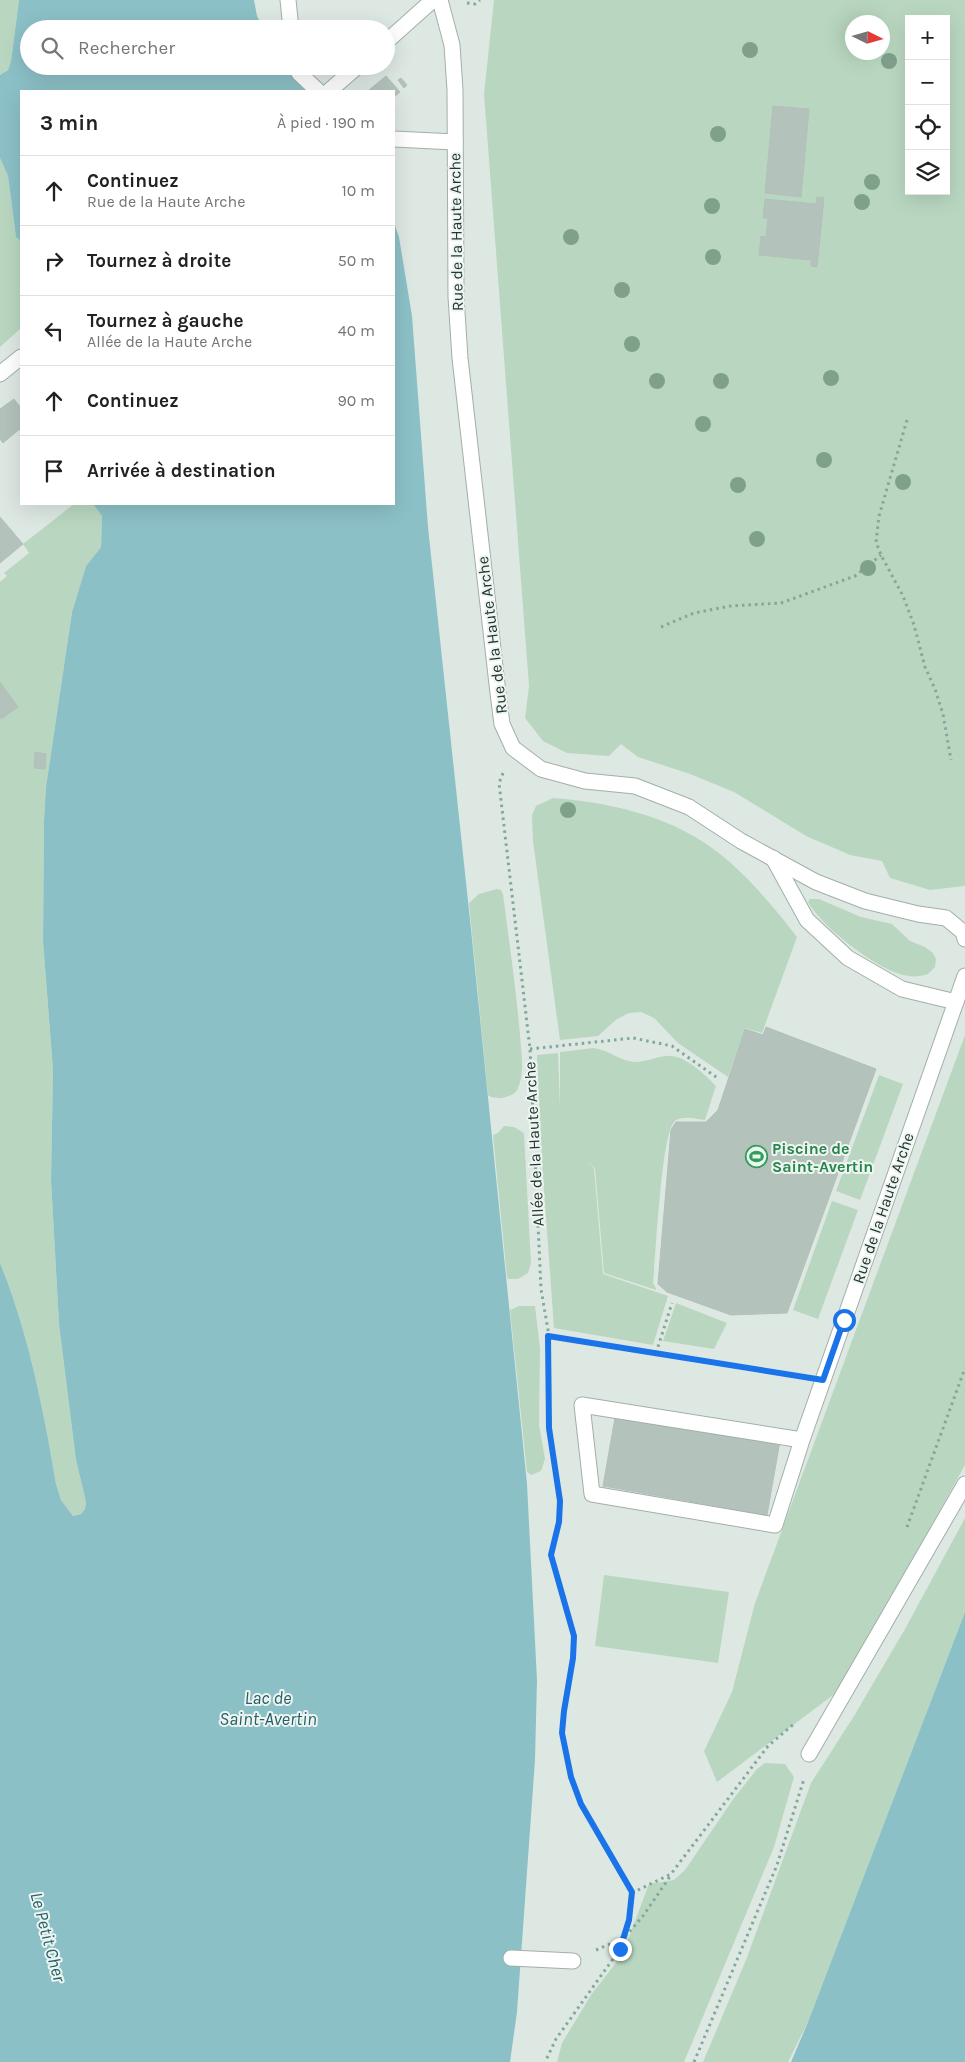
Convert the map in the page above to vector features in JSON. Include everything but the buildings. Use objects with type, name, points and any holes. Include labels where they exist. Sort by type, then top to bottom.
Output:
[{"type":"street","points":[[288,0],[290,20]]},
{"type":"street","points":[[395,34],[433,0]]},
{"type":"street","points":[[395,139],[455,142],[455,90],[452,45],[440,0]]},
{"type":"street","points":[[302,75],[324,90]]},
{"type":"street","points":[[327,90],[346,75]]},
{"type":"street","name":"Rue de la Haute Arche","points":[[455,142],[456,297],[460,358],[502,724],[513,748],[541,769],[585,780],[635,786],[689,807],[741,841],[816,882],[865,901],[918,914],[946,918],[963,932],[965,939]]},
{"type":"street","points":[[0,374],[20,357]]},
{"type":"street","points":[[773,858],[807,920],[848,958],[902,988],[956,1002]]},
{"type":"street","name":"Rue de la Haute Arche","points":[[802,1440],[582,1405],[592,1494],[775,1525],[802,1440],[965,976]]},
{"type":"street","points":[[809,1754],[965,1484]]},
{"type":"street","points":[[510,1958],[574,1961]]},
{"type":"path","points":[[908,420],[879,516],[876,542],[903,596],[914,625],[924,667],[935,689],[943,714],[951,760]]},
{"type":"path","points":[[661,627],[694,613],[721,608],[781,603],[855,576],[881,555]]},
{"type":"path","name":"Allée de la Haute Arche","points":[[505,767],[498,782],[530,1049],[542,1289],[548,1336],[549,1428],[560,1501],[559,1522],[551,1555],[574,1636],[573,1658],[562,1733],[571,1777],[581,1804],[632,1892]]},
{"type":"path","points":[[530,1049],[633,1038],[672,1046],[719,1079]]},
{"type":"path","points":[[656,1353],[672,1303]]},
{"type":"path","points":[[548,1336],[823,1380]]},
{"type":"path","points":[[574,1961],[624,1938],[643,1916],[671,1874],[768,1746],[800,1719]]},
{"type":"path","points":[[545,2062],[556,2040],[620,1949],[629,1920],[632,1892],[671,1874]]},
{"type":"green space","points":[[0,0],[19,0],[11,61],[8,70],[0,75]]},
{"type":"green space","points":[[494,0],[965,0],[965,886],[930,890],[890,878],[882,861],[850,855],[806,836],[734,792],[690,774],[638,757],[621,744],[609,756],[567,753],[543,741],[525,718],[529,686],[484,94]]},
{"type":"green space","points":[[0,158],[8,176],[16,237],[20,240],[20,329],[0,347]]},
{"type":"green space","points":[[73,505],[94,505],[102,516],[101,547],[86,566],[72,612],[46,787],[44,820],[43,941],[53,1070],[51,1180],[59,1324],[76,1460],[86,1502],[85,1509],[81,1514],[73,1516],[61,1500],[56,1484],[27,1344],[0,1263],[0,719],[18,707],[0,682],[0,582],[7,576],[4,573],[29,553],[23,544]]},
{"type":"green space","points":[[553,798],[594,803],[636,812],[676,827],[694,837],[712,848],[735,867],[768,901],[797,937],[762,1033],[745,1028],[728,1077],[678,1043],[654,1018],[641,1012],[629,1013],[617,1019],[598,1036],[560,1040],[533,841],[532,815],[536,806]]},
{"type":"green space","points":[[497,889],[501,890],[503,894],[522,1062],[520,1082],[516,1092],[502,1098],[488,1095],[469,903],[479,894]]},
{"type":"green space","points":[[810,899],[819,899],[861,917],[892,924],[910,941],[925,947],[933,953],[936,959],[935,967],[928,974],[909,976],[883,967],[838,936],[815,912],[808,902]]},
{"type":"green space","points":[[965,1035],[965,1465],[840,1690],[717,1782],[704,1751],[732,1692],[755,1603]]},
{"type":"green space","points":[[594,1048],[624,1060],[635,1062],[666,1056],[680,1058],[687,1061],[716,1086],[705,1120],[678,1119],[670,1130],[660,1197],[653,1283],[656,1290],[604,1273],[595,1168],[587,1162],[594,1168],[603,1274],[668,1296],[653,1345],[554,1328],[542,1162],[537,1055],[558,1053],[560,1106],[560,1052]]},
{"type":"green space","points":[[879,1075],[903,1084],[860,1200],[836,1191]]},
{"type":"green space","points":[[504,1126],[514,1127],[524,1133],[531,1263],[528,1273],[518,1279],[508,1279],[507,1277],[493,1135],[498,1133]]},
{"type":"green space","points":[[832,1201],[858,1210],[818,1319],[793,1310]]},
{"type":"green space","points":[[676,1303],[727,1323],[714,1349],[663,1341]]},
{"type":"green space","points":[[519,1306],[535,1306],[540,1348],[539,1425],[545,1459],[541,1471],[531,1475],[527,1472],[510,1310]]},
{"type":"green space","points":[[965,1518],[965,1612],[808,2022],[788,2062],[703,2062],[746,1960],[811,1783],[854,1716],[905,1629]]},
{"type":"green space","points":[[604,1575],[729,1592],[718,1663],[595,1646]]},
{"type":"green space","points":[[765,1763],[785,1764],[794,1777],[774,1847],[684,2062],[557,2062],[562,2043],[591,1995],[622,1955],[649,1884],[674,1880],[685,1870],[734,1798],[757,1769]]},
{"type":"water","points":[[19,0],[254,0],[259,20],[20,20],[20,75],[292,75],[305,90],[20,90],[20,240],[16,237],[8,176],[0,158],[0,75],[8,70],[11,61]]},
{"type":"water","name":"Lac de Saint-Avertin","points":[[395,226],[399,237],[412,316],[428,527],[527,1484],[537,1680],[535,1760],[517,2012],[510,2062],[0,2062],[0,1263],[27,1344],[61,1500],[73,1516],[81,1514],[85,1509],[86,1502],[76,1460],[59,1324],[51,1180],[53,1070],[43,941],[44,820],[46,787],[72,612],[86,566],[101,547],[102,516],[94,505],[395,505]]},
{"type":"water","points":[[965,1612],[965,2062],[791,2062],[808,2022]]},
{"type":"place","name":"Piscine de Saint-Avertin","points":[[756,1157]]},
{"type":"route","points":[[620,1949],[629,1920],[632,1892],[581,1804],[571,1777],[562,1733],[573,1658],[574,1636],[551,1555],[559,1522],[560,1501],[549,1428],[548,1336],[823,1380],[844,1320]]},
{"type":"water label","name":"Le Petit Cher","points":[[48,1937]]}]
